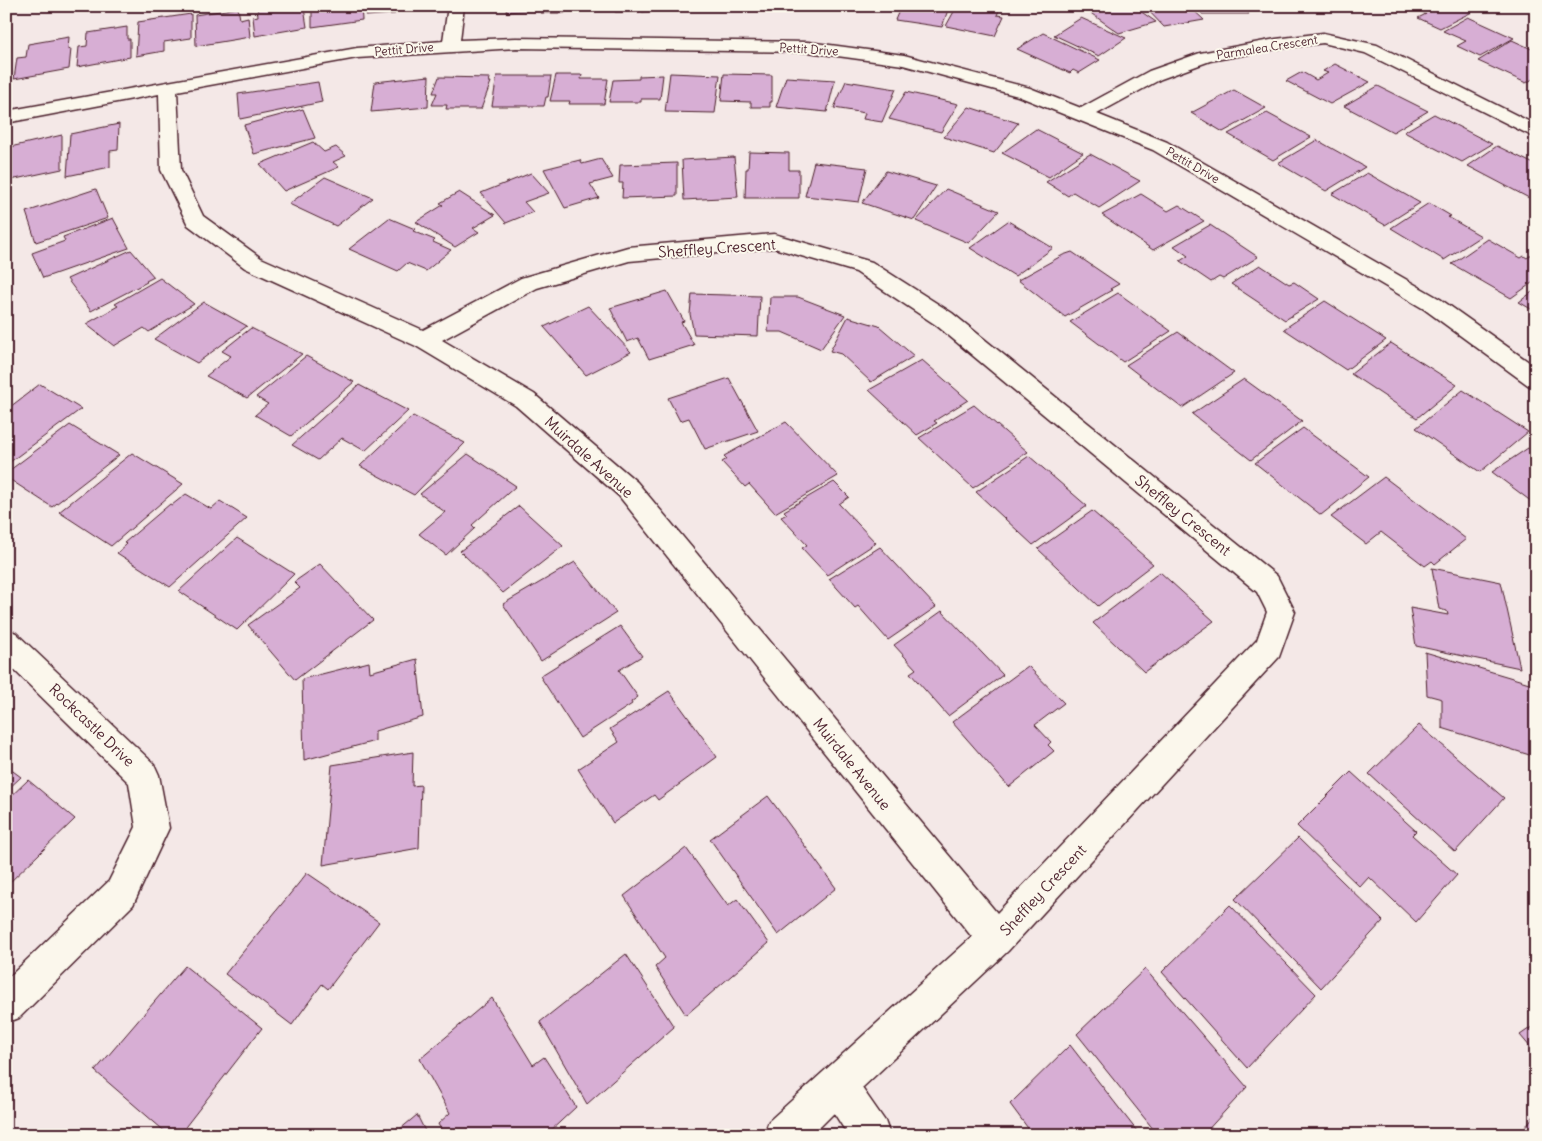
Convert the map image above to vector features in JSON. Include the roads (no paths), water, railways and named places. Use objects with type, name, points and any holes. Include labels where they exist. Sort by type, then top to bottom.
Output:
[{"type":"street","points":[[451,46],[456,6]]},
{"type":"street","name":"Parmalea Crescent","points":[[1082,115],[1155,75],[1206,57],[1276,44],[1323,38],[1371,50],[1536,132]]},
{"type":"street","name":"Pettit Drive","points":[[6,117],[356,53],[451,46],[516,43],[808,47],[904,60],[1024,92],[1160,146],[1432,304],[1536,379]]},
{"type":"street","name":"Muirdale Avenue","points":[[168,87],[171,170],[195,220],[253,262],[424,340],[525,400],[628,489],[996,939]]},
{"type":"street","name":"Sheffley Crescent","points":[[424,340],[529,282],[628,254],[774,241],[864,267],[944,319],[1267,584],[1281,612],[1269,648],[996,939],[783,1135]]},
{"type":"street","name":"Rockcastle Drive","points":[[6,642],[143,775],[153,828],[121,893],[6,1005]]},
{"type":"street","points":[[837,1084],[871,1135]]}]
